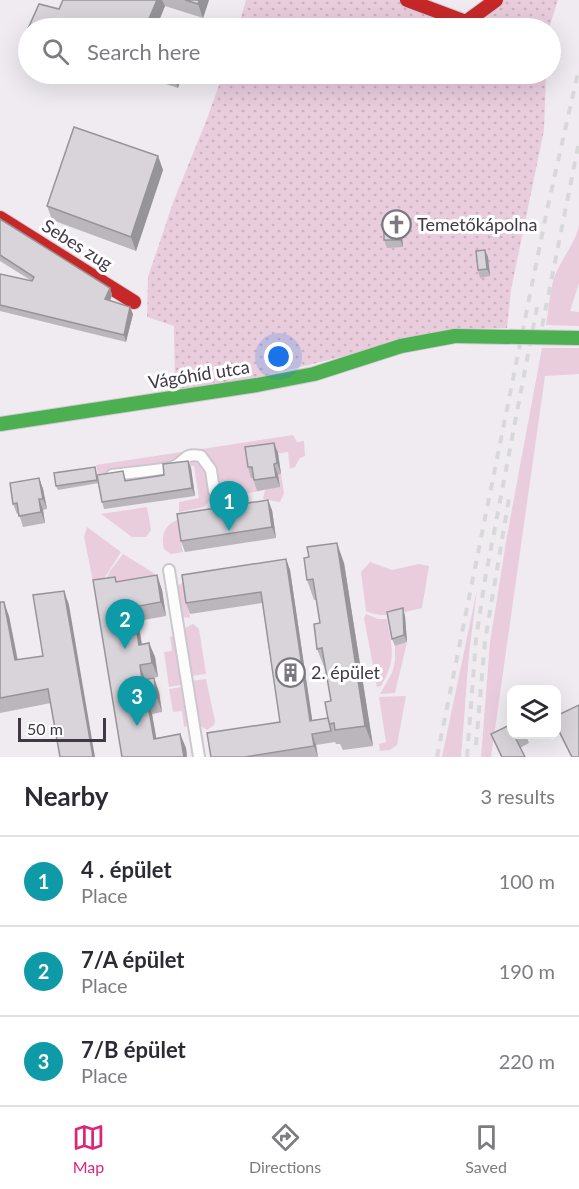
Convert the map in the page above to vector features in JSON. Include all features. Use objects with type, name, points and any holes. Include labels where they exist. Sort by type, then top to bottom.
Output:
[{"type":"main road","points":[[407,0],[457,18]]},
{"type":"main road","points":[[471,18],[496,0]]},
{"type":"main road","name":"Sebes zug","points":[[0,218],[134,302]]},
{"type":"main road","name":"Vágóhíd utca","points":[[0,424],[302,376],[401,346],[454,336],[579,338]]},
{"type":"street","points":[[98,477],[176,466],[188,456],[195,455],[201,456],[211,470],[214,491]]},
{"type":"street","points":[[169,570],[199,757]]},
{"type":"shaded area","points":[[246,0],[408,0],[452,16],[480,10],[496,0],[558,0],[552,18],[241,18]]},
{"type":"shaded area","points":[[219,84],[546,84],[544,130],[511,290],[507,328],[454,329],[244,381],[175,390],[174,326],[147,317],[148,277],[174,200]]},
{"type":"shaded area","points":[[579,225],[579,283],[570,311],[579,312],[579,326],[546,325],[554,278]]},
{"type":"shaded area","points":[[542,348],[579,348],[579,374],[545,376],[491,757],[481,757],[490,642]]},
{"type":"shaded area","points":[[293,435],[297,442],[304,441],[305,456],[300,458],[295,467],[290,469],[288,452],[249,458],[255,478],[280,487],[278,475],[281,474],[284,493],[280,502],[263,499],[265,490],[232,496],[228,506],[222,504],[218,499],[203,454],[175,463],[98,474],[96,465]]},
{"type":"shaded area","points":[[199,459],[207,470],[210,500],[204,507],[179,512],[179,502],[199,498],[194,466],[179,467],[184,462]]},
{"type":"shaded area","points":[[147,507],[151,530],[146,537],[132,537],[101,514]]},
{"type":"shaded area","points":[[177,520],[183,552],[171,554],[164,549],[163,535],[166,528]]},
{"type":"shaded area","points":[[87,527],[121,552],[98,588],[94,586],[84,537]]},
{"type":"shaded area","points":[[123,554],[159,578],[101,589],[110,571]]},
{"type":"shaded area","points":[[370,562],[392,570],[419,564],[429,566],[422,608],[387,615],[366,611],[361,572]]},
{"type":"shaded area","points":[[184,582],[190,618],[182,617],[177,586]]},
{"type":"shaded area","points":[[477,590],[469,654],[461,757],[442,757]]},
{"type":"shaded area","points":[[366,614],[378,619],[387,619],[390,638],[391,661],[386,677],[381,686],[377,687],[364,618]]},
{"type":"shaded area","points":[[193,624],[199,629],[206,674],[191,676],[184,634],[185,628]]},
{"type":"shaded area","points":[[173,636],[181,685],[169,687],[164,652],[172,651],[170,637]]},
{"type":"shaded area","points":[[407,642],[395,693],[380,694],[392,673],[395,646]]},
{"type":"shaded area","points":[[206,679],[215,721],[214,725],[207,730],[199,725],[191,681]]},
{"type":"shaded area","points":[[181,687],[187,726],[184,727],[182,711],[173,712],[169,689]]},
{"type":"shaded area","points":[[406,696],[397,745],[390,750],[380,751],[379,744],[386,742],[379,697]]},
{"type":"building","points":[[63,0],[157,0],[149,18],[33,18],[39,4],[59,9]]},
{"type":"building","points":[[185,0],[199,0],[198,4]]},
{"type":"building","points":[[74,127],[158,156],[131,237],[47,206]]},
{"type":"building","points":[[0,219],[110,288],[105,299],[130,307],[124,335],[0,305],[0,274],[32,281],[34,277],[0,255]]},
{"type":"building","points":[[384,228],[400,228],[400,240],[384,240]]},
{"type":"building","points":[[485,250],[487,269],[478,270],[476,251]]},
{"type":"building","points":[[274,443],[277,463],[274,464],[276,477],[254,480],[252,467],[248,467],[245,447]]},
{"type":"building","points":[[188,461],[192,488],[102,502],[97,475],[123,471],[125,481],[164,475],[163,464]]},
{"type":"building","points":[[95,467],[97,480],[56,486],[54,473]]},
{"type":"building","points":[[39,478],[43,499],[39,499],[41,512],[19,516],[17,503],[13,504],[10,483]]},
{"type":"building","points":[[268,500],[272,527],[181,541],[177,514]]},
{"type":"building","points":[[337,543],[365,726],[335,730],[334,723],[329,724],[325,702],[331,701],[322,648],[317,649],[314,624],[320,623],[313,579],[307,580],[304,558],[309,557],[307,547]]},
{"type":"building","name":"2. épület","points":[[286,559],[310,721],[328,718],[331,731],[312,734],[314,746],[245,757],[211,757],[207,733],[280,722],[261,592],[186,603],[182,575]]},
{"type":"building","points":[[157,575],[161,602],[133,607],[139,645],[149,643],[152,663],[140,665],[142,680],[154,678],[157,698],[147,699],[154,739],[180,734],[184,757],[122,757],[93,580],[115,577],[116,582]]},
{"type":"building","points":[[64,591],[93,757],[60,757],[48,689],[0,698],[0,602],[4,602],[15,660],[43,656],[33,595]]},
{"type":"building","points":[[403,608],[404,635],[392,639],[387,612]]},
{"type":"building","points":[[579,705],[579,757],[572,757],[561,735],[561,714]]},
{"type":"building","points":[[507,726],[507,739],[516,739],[525,757],[502,757],[491,734]]},
{"type":"railway","points":[[437,757],[547,210],[579,68]]},
{"type":"railway","points":[[539,342],[579,142]]},
{"type":"railway","points":[[467,757],[476,640],[484,585],[537,307]]},
{"type":"railway","points":[[476,745],[485,641],[510,492]]},
{"type":"traffic: fast","points":[[0,424],[257,385],[314,374],[401,346],[455,336]]},
{"type":"traffic: fast","points":[[455,336],[579,338]]},
{"type":"traffic: jam","points":[[407,0],[455,18]]},
{"type":"traffic: jam","points":[[471,18],[496,0]]},
{"type":"traffic: jam","points":[[0,218],[134,302]]},
{"type":"place","name":"Temetőkápolna","points":[[396,225]]},
{"type":"place","name":"4 . épület","points":[[229,531]]},
{"type":"place","name":"7/A épület","points":[[125,649]]},
{"type":"place","name":"2. épület","points":[[290,673]]},
{"type":"place","name":"7/B épület","points":[[137,726]]}]
